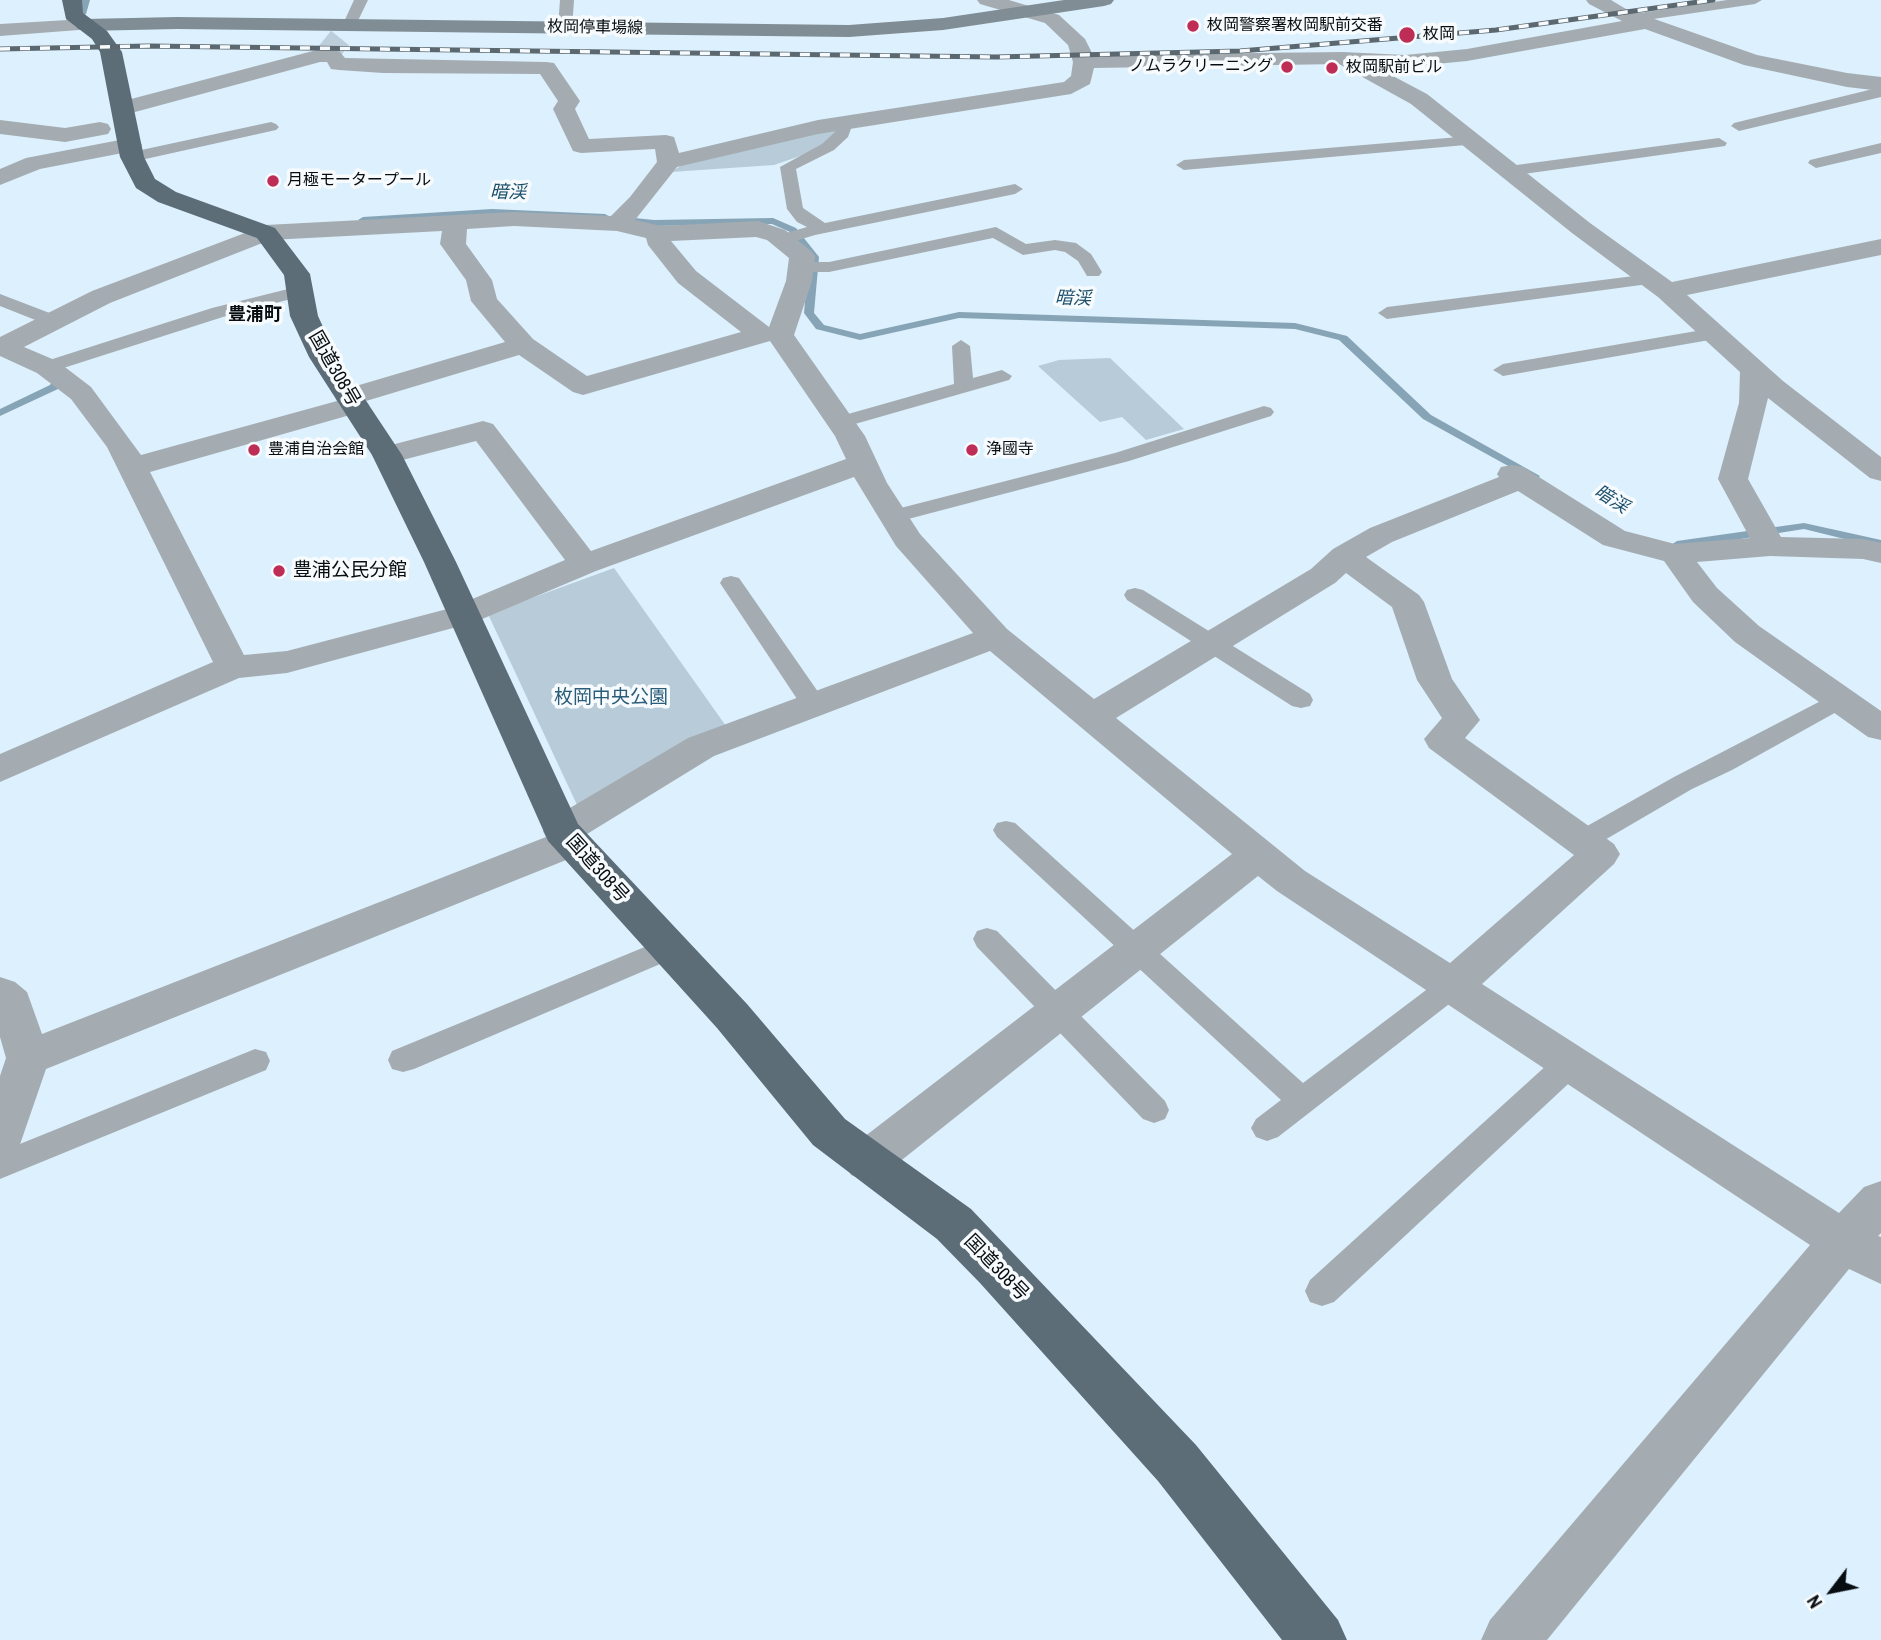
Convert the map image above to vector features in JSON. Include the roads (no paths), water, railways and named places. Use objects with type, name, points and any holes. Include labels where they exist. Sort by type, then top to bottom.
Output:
[{"type":"highway","points":[[72,0],[73,15],[100,35],[111,52],[128,134],[145,183],[167,197],[266,233]]},
{"type":"highway","name":"国道308号","points":[[266,233],[297,274],[304,316],[323,357],[387,455],[567,837],[733,1016],[829,1132],[954,1224],[998,1268],[1177,1463],[1318,1640]]},
{"type":"main road","name":"枚岡停車場線","points":[[85,25],[335,43],[565,28],[849,31],[943,24],[1104,0]]},
{"type":"street","points":[[622,219],[669,162],[818,127],[1071,87],[1082,79],[1084,62],[1078,43],[1052,19],[987,0]]},
{"type":"street","points":[[1600,0],[1640,21],[1752,60],[1846,80],[1881,84]]},
{"type":"street","points":[[1084,62],[1343,58],[1405,61],[1467,55],[1640,21]]},
{"type":"street","points":[[0,30],[85,25]]},
{"type":"street","points":[[0,178],[34,163],[128,134],[335,43]]},
{"type":"street","points":[[335,43],[333,56],[339,64],[383,67],[546,68],[569,101],[564,109],[581,146],[666,142],[669,162]]},
{"type":"street","points":[[1343,58],[1419,99],[1658,285],[1754,370],[1881,472]]},
{"type":"street","points":[[0,127],[65,135],[128,134]]},
{"type":"street","points":[[0,144],[29,131]]},
{"type":"street","points":[[1,347],[102,296],[266,233],[456,221],[622,219],[661,234],[758,229],[787,238],[812,267],[799,281],[771,335],[583,386],[523,345],[484,301],[479,280],[453,244],[456,221]]},
{"type":"street","points":[[661,234],[657,240],[687,277],[771,335],[841,422],[907,539],[995,637],[1291,881],[1862,1252]]},
{"type":"street","points":[[1658,285],[1881,247]]},
{"type":"street","points":[[132,467],[352,401],[523,345]]},
{"type":"street","points":[[1,347],[47,367],[81,393],[121,445],[233,667]]},
{"type":"street","points":[[1754,370],[1754,403],[1733,479],[1764,536]]},
{"type":"street","points":[[387,455],[483,430],[584,564]]},
{"type":"street","points":[[0,769],[233,667],[287,662],[463,615],[584,564],[863,463]]},
{"type":"street","points":[[1093,716],[1323,576],[1344,556],[1381,535],[1516,476],[1614,538],[1675,554],[1764,536],[1881,553]]},
{"type":"street","points":[[1675,554],[1705,595],[1747,634],[1881,728]]},
{"type":"street","points":[[1344,556],[1408,602],[1435,680],[1462,720],[1441,739],[1600,854],[1452,986]]},
{"type":"street","points":[[29,1058],[567,837],[701,747],[995,637]]},
{"type":"street","points":[[867,1161],[1258,855]]},
{"type":"street","points":[[0,994],[12,1004],[29,1058],[0,1142]]},
{"type":"street","points":[[1510,1640],[1862,1252],[1881,1201]]},
{"type":"lane","points":[[335,43],[361,0]]},
{"type":"lane","points":[[565,28],[567,0]]},
{"type":"lane","points":[[1640,21],[1755,0]]},
{"type":"lane","points":[[1739,126],[1881,92]]},
{"type":"lane","points":[[817,230],[795,208],[788,167],[828,147],[842,134],[845,123]]},
{"type":"lane","points":[[128,134],[271,127]]},
{"type":"lane","points":[[1184,165],[1471,141]]},
{"type":"lane","points":[[1509,171],[1719,143]]},
{"type":"lane","points":[[1816,163],[1881,148]]},
{"type":"lane","points":[[787,238],[1015,189]]},
{"type":"lane","points":[[812,267],[996,232],[1023,250],[1055,245],[1070,247],[1085,258],[1093,272]]},
{"type":"lane","points":[[1387,313],[1658,285]]},
{"type":"lane","points":[[47,367],[219,312],[300,291]]},
{"type":"lane","points":[[0,299],[53,321]]},
{"type":"lane","points":[[1503,370],[1714,334]]},
{"type":"lane","points":[[961,346],[964,387]]},
{"type":"lane","points":[[841,422],[1002,376]]},
{"type":"lane","points":[[893,517],[1122,457],[1264,412]]},
{"type":"lane","points":[[731,583],[814,705]]},
{"type":"lane","points":[[1135,595],[1301,700]]},
{"type":"lane","points":[[1582,841],[1683,783],[1723,764],[1840,699]]},
{"type":"lane","points":[[1006,830],[1135,951],[1302,1101]]},
{"type":"lane","points":[[987,939],[1154,1110]]},
{"type":"lane","points":[[403,1060],[669,948]]},
{"type":"lane","points":[[1267,1128],[1452,986]]},
{"type":"lane","points":[[0,1166],[255,1061]]},
{"type":"lane","points":[[1322,1291],[1570,1063]]},
{"type":"waterway","name":"暗渓","points":[[82,14],[86,0]]},
{"type":"waterway","name":"暗渓","points":[[363,220],[492,212],[605,217]]},
{"type":"waterway","name":"暗渓","points":[[625,220],[654,223],[773,221],[793,230],[814,257],[809,313],[820,327],[860,337],[959,315],[1295,326],[1343,338],[1427,417],[1534,476]]},
{"type":"waterway","points":[[0,413],[54,387],[63,370]]},
{"type":"waterway","name":"暗渓","points":[[1677,545],[1804,526],[1881,544]]},
{"type":"tunnel","points":[[328,53],[340,38]]},
{"type":"railway","points":[[0,49],[148,46],[996,57],[1240,51],[1496,30],[1713,0]]},
{"type":"place","name":"枚岡警察署枚岡駅前交番","points":[[1193,26]]},
{"type":"place","name":"枚岡","points":[[1407,35]]},
{"type":"place","name":"ノムラクリーニング","points":[[1287,67]]},
{"type":"place","name":"枚岡駅前ビル","points":[[1332,68]]},
{"type":"place","name":"月極モータープール","points":[[273,181]]},
{"type":"place","name":"豊浦自治会館","points":[[254,450]]},
{"type":"place","name":"浄國寺","points":[[972,450]]},
{"type":"place","name":"豊浦公民分館","points":[[279,571]]},
{"type":"district","name":"豊浦町","points":[[255,315]]},
{"type":"park label","name":"枚岡中央公園","points":[[611,698]]}]
